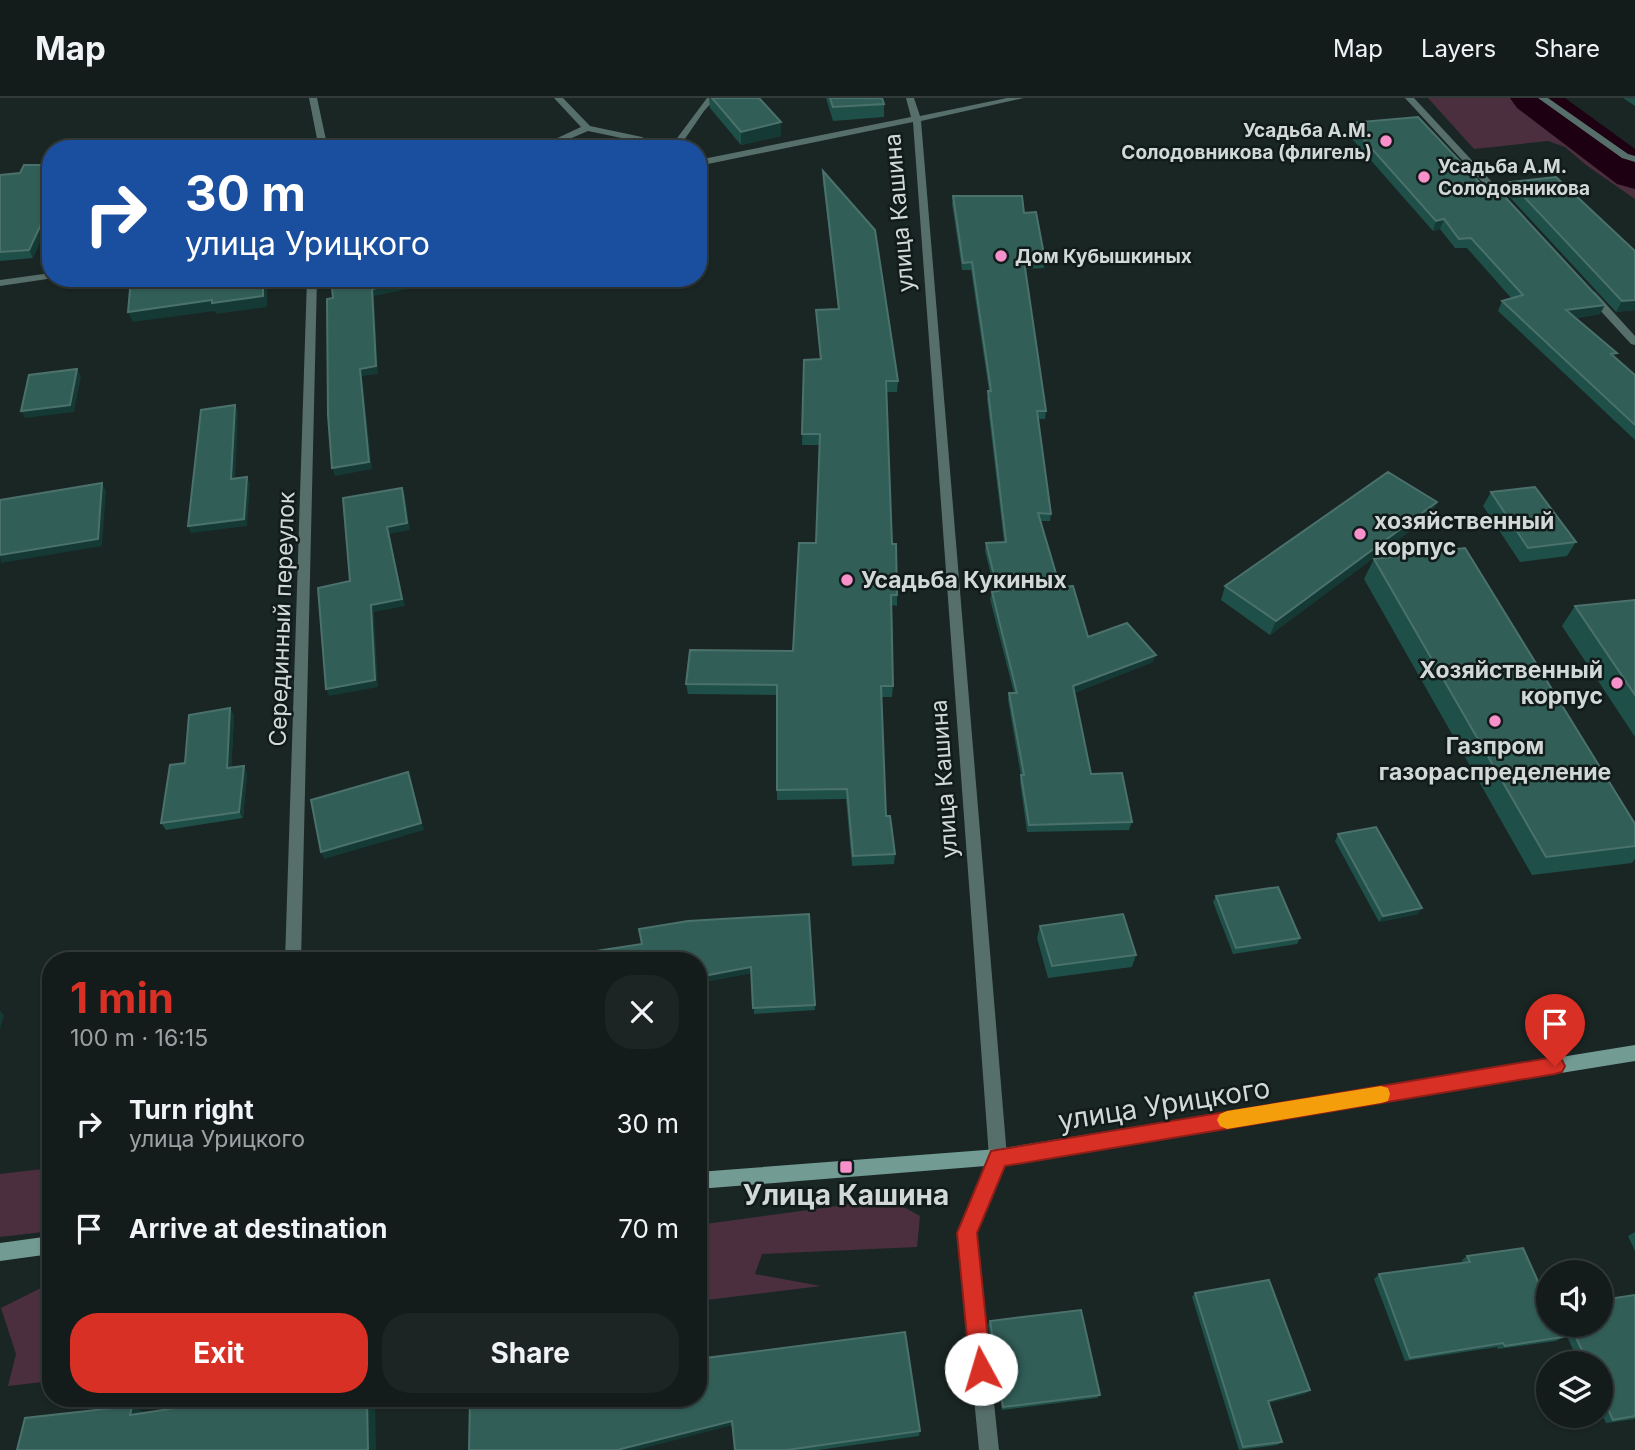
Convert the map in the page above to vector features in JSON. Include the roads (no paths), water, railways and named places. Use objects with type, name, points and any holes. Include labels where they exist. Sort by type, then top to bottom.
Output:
[{"type":"street","points":[[313,98],[322,140]]},
{"type":"street","points":[[558,98],[587,128],[641,140]]},
{"type":"street","points":[[681,140],[703,105],[712,98]]},
{"type":"street","name":"улица Кашина","points":[[910,98],[917,121],[998,1157],[967,1233],[989,1450]]},
{"type":"street","points":[[707,161],[829,135],[917,121],[1020,98]]},
{"type":"street","points":[[1409,98],[1508,204]]},
{"type":"street","points":[[1542,98],[1625,156],[1635,159]]},
{"type":"street","points":[[563,140],[587,128]]},
{"type":"street","points":[[0,283],[42,277]]},
{"type":"street","points":[[1580,283],[1635,342]]},
{"type":"street","name":"Серединный переулок","points":[[293,952],[312,287]]},
{"type":"street","name":"улица Урицкого","points":[[707,1180],[998,1157],[1635,1053]]},
{"type":"street","points":[[0,1252],[42,1246]]},
{"type":"waterway","points":[[1534,98],[1635,173]]},
{"type":"place","name":"Усадьба А.М. Солодовникова (флигель)","points":[[1386,141]]},
{"type":"place","name":"Усадьба А.М. Солодовникова","points":[[1424,177]]},
{"type":"place","name":"Дом Кубышкиных","points":[[1001,256]]},
{"type":"place","name":"хозяйственный корпус","points":[[1360,534]]},
{"type":"place","name":"Усадьба Кукиных","points":[[847,580]]},
{"type":"place","name":"Хозяйственный корпус","points":[[1617,683]]},
{"type":"place","name":"Газпром газораспределение","points":[[1495,721]]},
{"type":"place","name":"Улица Кашина","points":[[846,1167]]}]
